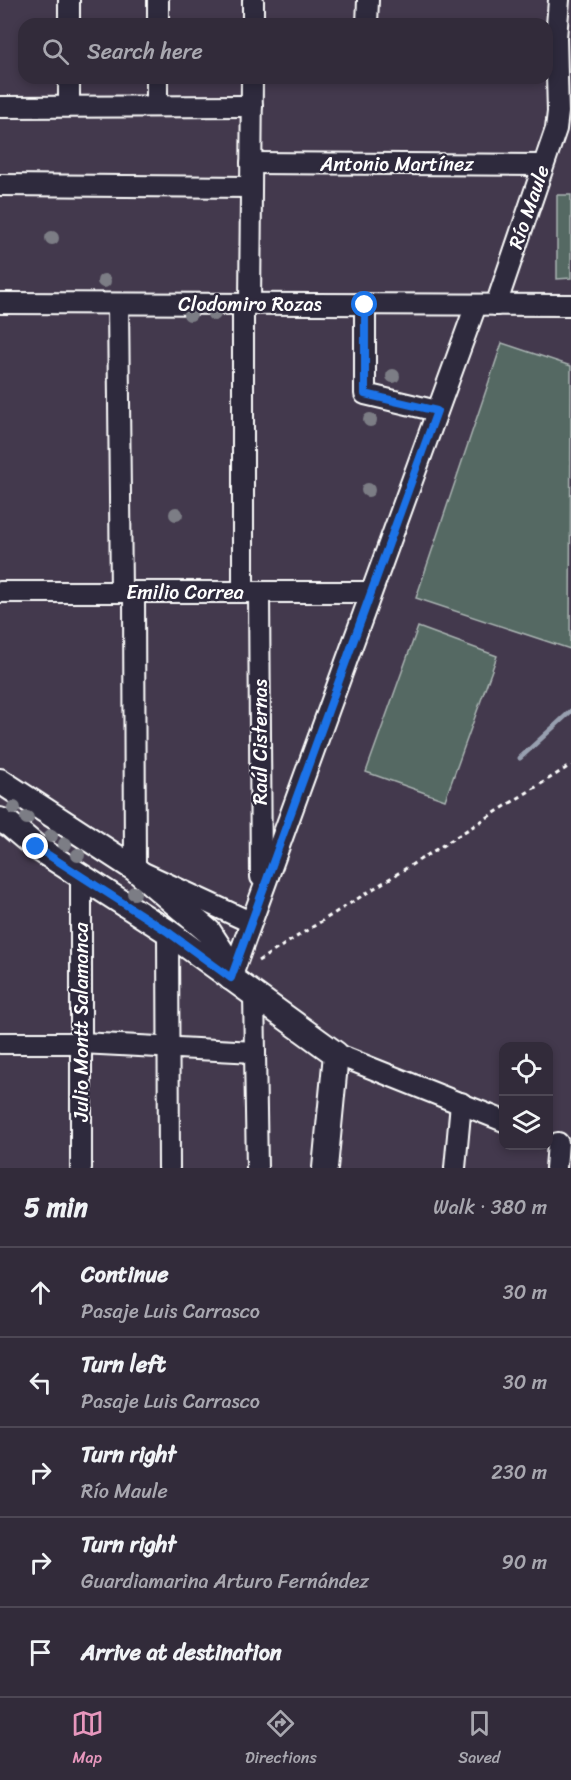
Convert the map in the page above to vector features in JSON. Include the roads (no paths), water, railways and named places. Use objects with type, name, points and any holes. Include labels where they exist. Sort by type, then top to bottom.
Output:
[{"type":"main road","points":[[0,781],[135,869],[209,932],[222,952],[231,978]]},
{"type":"main road","points":[[0,820],[10,825],[36,847],[168,932],[336,1054],[325,1168]]},
{"type":"main road","points":[[0,839],[36,847]]},
{"type":"street","points":[[69,0],[69,18]]},
{"type":"street","points":[[158,0],[158,18]]},
{"type":"street","points":[[253,0],[253,18]]},
{"type":"street","points":[[367,18],[368,0]]},
{"type":"street","name":"Río Maule","points":[[553,28],[559,0]]},
{"type":"street","name":"Río Maule","points":[[496,305],[556,129],[558,112],[553,59]]},
{"type":"street","points":[[69,84],[69,106]]},
{"type":"street","points":[[157,106],[158,84]]},
{"type":"street","name":"Raúl Cisternas","points":[[252,84],[251,187],[246,304],[251,592],[261,891]]},
{"type":"street","points":[[0,106],[252,106]]},
{"type":"street","name":"Antonio Martínez","points":[[251,163],[543,165]]},
{"type":"street","points":[[0,185],[251,187]]},
{"type":"street","name":"Clodomiro Rozas","points":[[0,303],[571,305]]},
{"type":"street","points":[[118,304],[135,869],[250,922]]},
{"type":"street","points":[[365,305],[365,394],[437,411]]},
{"type":"street","points":[[231,978],[476,305]]},
{"type":"street","name":"Emilio Correa","points":[[0,592],[370,592]]},
{"type":"street","name":"Julio Montt Salamanca","points":[[81,876],[81,1168]]},
{"type":"street","points":[[168,932],[168,1168]]},
{"type":"street","points":[[254,995],[257,1168]]},
{"type":"street","points":[[0,1044],[81,1043],[255,1052]]},
{"type":"street","points":[[336,1054],[499,1119]]},
{"type":"street","points":[[455,1168],[460,1103]]},
{"type":"street","points":[[556,1168],[559,1144]]},
{"type":"waterway","points":[[520,758],[571,711]]}]
